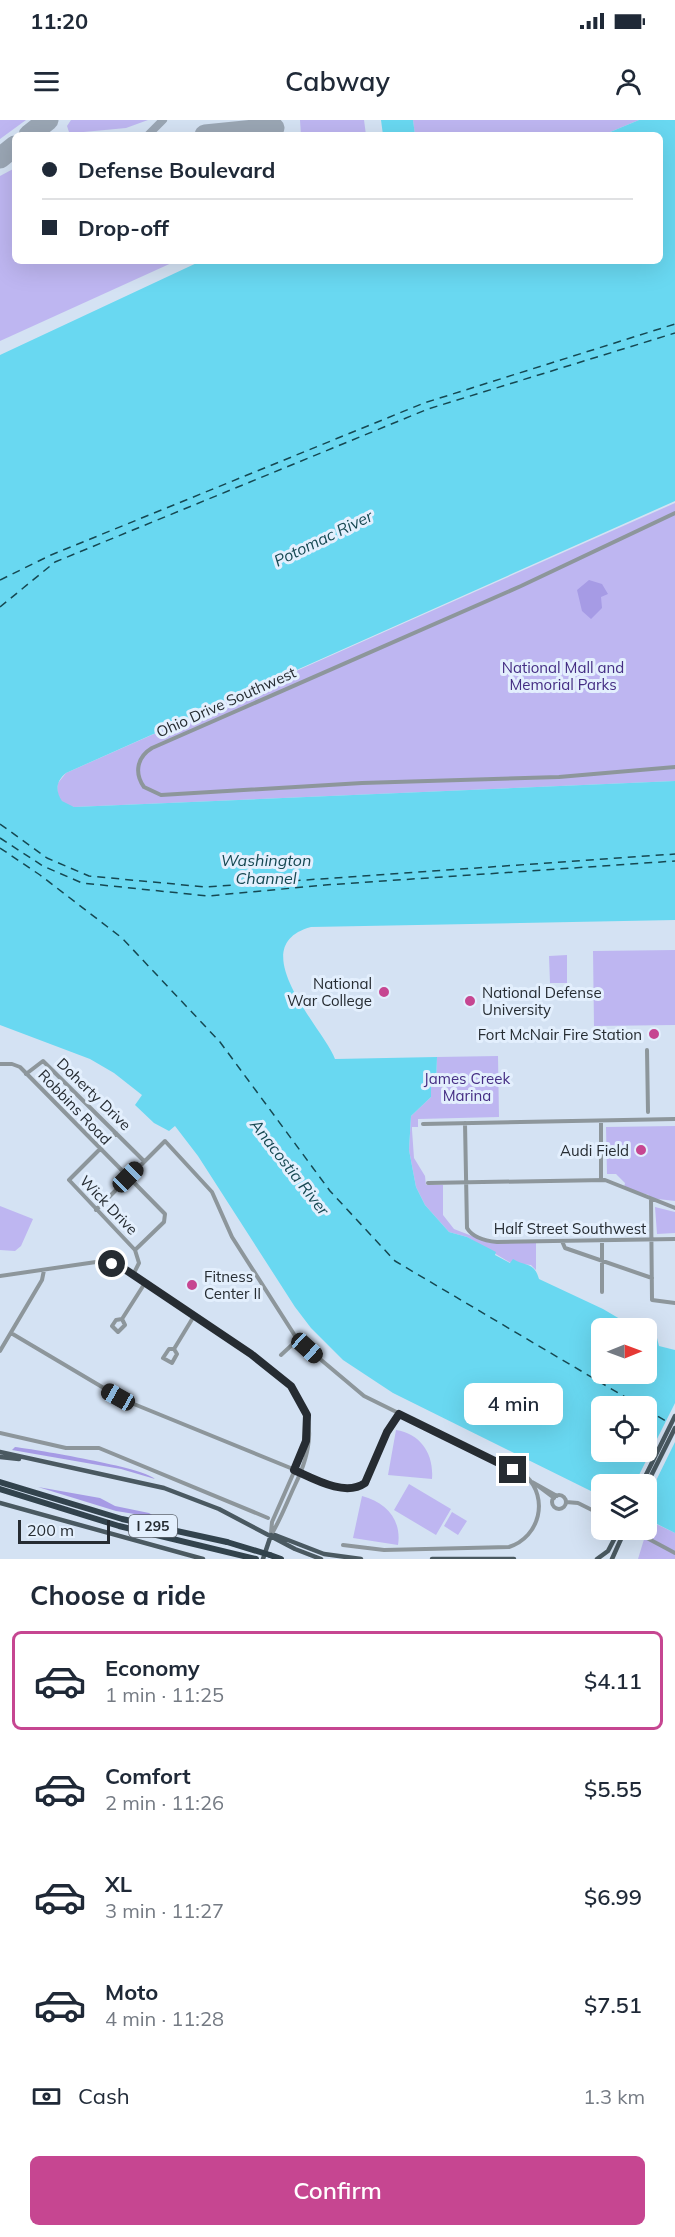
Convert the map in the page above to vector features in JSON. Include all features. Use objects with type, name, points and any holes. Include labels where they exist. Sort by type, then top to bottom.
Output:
[{"type":"highway","name":"I 295","points":[[0,1482],[111,1516],[227,1542],[281,1559]]},
{"type":"highway","name":"I 295","points":[[0,1489],[119,1526],[256,1559]]},
{"type":"main road","points":[[646,1474],[675,1416]]},
{"type":"main road","points":[[652,1474],[675,1428]]},
{"type":"main road","points":[[0,1452],[161,1487],[210,1505],[300,1552],[321,1559]]},
{"type":"main road","points":[[0,1457],[31,1460]]},
{"type":"main road","points":[[0,1503],[203,1559]]},
{"type":"main road","points":[[263,1559],[271,1535]]},
{"type":"main road","points":[[271,1535],[324,1554],[361,1559]]},
{"type":"main road","points":[[597,1559],[607,1552],[615,1540]]},
{"type":"main road","points":[[612,1559],[618,1540]]},
{"type":"main road","points":[[432,1559],[513,1559]]},
{"type":"street","name":"Ohio Drive Southwest","points":[[675,513],[502,594],[152,748],[141,758],[137,770],[144,787],[161,795],[362,783],[559,777],[675,767]]},
{"type":"street","points":[[647,1050],[648,1113]]},
{"type":"street","name":"Doherty Drive","points":[[26,1074],[42,1060],[144,1161]]},
{"type":"street","name":"Robbins Road","points":[[0,1064],[14,1064],[26,1074],[166,1217],[165,1222],[135,1250]]},
{"type":"street","points":[[423,1124],[675,1119]]},
{"type":"street","points":[[601,1121],[601,1180]]},
{"type":"street","points":[[465,1123],[466,1182]]},
{"type":"street","name":"Wick Drive","points":[[116,1133],[69,1180],[135,1250],[139,1263],[133,1275]]},
{"type":"street","points":[[96,1210],[165,1141],[207,1184],[216,1198],[232,1237],[299,1342],[360,1394],[525,1476],[555,1497],[562,1496],[566,1502],[591,1510]]},
{"type":"street","points":[[428,1183],[601,1180],[675,1208]]},
{"type":"street","name":"Half Street Southwest","points":[[466,1182],[468,1231],[490,1241],[675,1239]]},
{"type":"street","points":[[651,1199],[653,1302],[675,1303]]},
{"type":"street","points":[[602,1240],[602,1293]]},
{"type":"street","points":[[562,1241],[566,1248],[652,1278]]},
{"type":"street","points":[[0,1276],[103,1262],[119,1267],[282,1377],[297,1394],[307,1415],[310,1441],[302,1473],[271,1535]]},
{"type":"street","points":[[0,1351],[42,1280],[44,1270]]},
{"type":"street","points":[[122,1319],[145,1283]]},
{"type":"street","points":[[174,1349],[194,1316]]},
{"type":"street","points":[[11,1333],[118,1397],[342,1489],[359,1487],[365,1483],[387,1432],[399,1414]]},
{"type":"street","points":[[281,1355],[293,1343],[299,1342]]},
{"type":"street","points":[[271,1535],[272,1522],[306,1441],[307,1415]]},
{"type":"street","points":[[0,1433],[66,1448],[99,1448],[268,1518]]},
{"type":"street","points":[[343,1545],[372,1549],[441,1550],[502,1549],[518,1544],[529,1535],[538,1516],[538,1498],[532,1482]]},
{"type":"street","points":[[555,1497],[553,1506],[558,1510],[564,1508],[566,1502]]},
{"type":"street","points":[[651,1540],[675,1553]]},
{"type":"green space","points":[[0,120],[26,120],[0,139]]},
{"type":"green space","points":[[71,120],[148,120],[126,128],[84,132],[69,132],[67,126]]},
{"type":"green space","points":[[300,120],[364,120],[366,132],[301,132]]},
{"type":"green space","points":[[413,120],[639,120],[610,132],[415,132]]},
{"type":"green space","points":[[12,170],[12,264],[169,264],[0,341],[0,176]]},
{"type":"green space","name":"National Mall and Memorial Parks","points":[[675,503],[675,781],[74,807],[62,802],[58,795],[58,783],[66,773]]},
{"type":"green space","points":[[675,950],[675,1025],[594,1026],[593,951]]},
{"type":"green space","points":[[567,955],[567,983],[550,983],[549,956]]},
{"type":"green space","name":"James Creek Marina","points":[[498,1056],[499,1117],[418,1119],[418,1127],[412,1127],[414,1158],[425,1176],[426,1185],[443,1185],[443,1215],[454,1229],[490,1243],[536,1243],[536,1270],[531,1265],[511,1263],[467,1237],[449,1232],[425,1205],[416,1187],[409,1150],[411,1116],[431,1097],[431,1085],[436,1084],[437,1057]]},
{"type":"green space","name":"Audi Field","points":[[675,1126],[675,1201],[649,1198],[649,1195],[624,1188],[625,1183],[616,1174],[607,1174],[606,1127]]},
{"type":"green space","points":[[0,1206],[33,1219],[21,1246],[15,1251],[0,1250]]},
{"type":"green space","points":[[655,1207],[675,1212],[675,1233],[657,1234]]},
{"type":"green space","points":[[396,1430],[412,1436],[424,1447],[431,1461],[432,1479],[388,1475]]},
{"type":"green space","points":[[409,1484],[451,1509],[436,1535],[394,1510]]},
{"type":"green space","points":[[362,1496],[378,1503],[391,1513],[399,1536],[398,1545],[353,1538]]},
{"type":"green space","points":[[452,1512],[467,1521],[458,1535],[444,1526]]},
{"type":"green space","points":[[657,1524],[675,1533],[675,1559],[638,1559],[644,1540],[657,1540]]},
{"type":"shaded area","points":[[589,580],[602,584],[608,594],[601,597],[602,608],[591,619],[582,611],[577,590]]},
{"type":"shaded area","points":[[15,1447],[111,1464],[146,1474],[155,1479],[121,1469],[12,1450]]},
{"type":"shaded area","points":[[38,1487],[100,1498],[115,1506],[149,1513],[159,1519],[172,1522],[163,1523],[147,1516],[116,1511]]},
{"type":"water","points":[[381,120],[413,120],[415,132],[383,132]]},
{"type":"water","points":[[639,120],[675,120],[675,501],[66,773],[58,783],[58,794],[62,801],[74,807],[675,781],[675,920],[311,927],[291,937],[284,951],[285,969],[293,989],[335,1059],[437,1057],[436,1085],[431,1085],[431,1097],[411,1116],[409,1150],[416,1187],[425,1205],[449,1232],[467,1237],[496,1252],[495,1255],[510,1263],[513,1259],[529,1265],[535,1269],[539,1279],[618,1318],[591,1318],[591,1384],[657,1384],[657,1338],[659,1346],[675,1350],[675,1533],[657,1524],[657,1474],[591,1474],[591,1491],[393,1393],[343,1360],[311,1328],[295,1307],[198,1156],[175,1126],[169,1131],[154,1123],[135,1105],[142,1095],[114,1073],[90,1059],[0,1025],[0,355],[195,264],[663,264],[663,132],[610,132]]},
{"type":"pier","points":[[675,1403],[675,1442],[657,1479],[657,1474],[640,1474],[646,1462],[657,1462],[657,1439]]},
{"type":"ferry route","points":[[0,580],[51,555],[424,403],[675,324]]},
{"type":"ferry route","points":[[0,607],[55,562],[428,409],[675,333]]},
{"type":"ferry route","points":[[0,824],[47,858],[89,876],[206,887],[675,854]]},
{"type":"ferry route","points":[[0,838],[43,866],[82,883],[208,896],[325,885],[675,861]]},
{"type":"ferry route","points":[[0,848],[40,875],[122,938],[220,1042],[330,1191],[395,1261],[623,1396]]},
{"type":"ferry route","points":[[657,1416],[669,1423]]},
{"type":"taxiway","points":[[43,124],[47,120]]},
{"type":"taxiway","points":[[151,132],[163,120]]},
{"type":"taxiway","points":[[257,120],[259,130]]},
{"type":"runway","points":[[33,132],[48,120]]},
{"type":"runway","points":[[235,132],[274,128]]},
{"type":"runway","points":[[0,158],[12,148]]},
{"type":"place","name":"National War College","points":[[384,992]]},
{"type":"place","name":"National Defense University","points":[[470,1001]]},
{"type":"place","name":"Fort McNair Fire Station","points":[[654,1034]]},
{"type":"place","name":"Audi Field","points":[[641,1150]]},
{"type":"place","name":"Fitness Center II","points":[[192,1285]]},
{"type":"route","points":[[112,1264],[126,1270],[251,1354],[288,1383],[298,1396],[307,1415],[306,1441],[294,1470],[342,1489],[358,1488],[365,1483],[387,1432],[399,1414],[513,1470]]},
{"type":"water label","name":"Potomac River","points":[[323,538]]},
{"type":"water label","name":"Washington Channel","points":[[266,869]]},
{"type":"water label","name":"Anacostia River","points":[[290,1167]]}]
